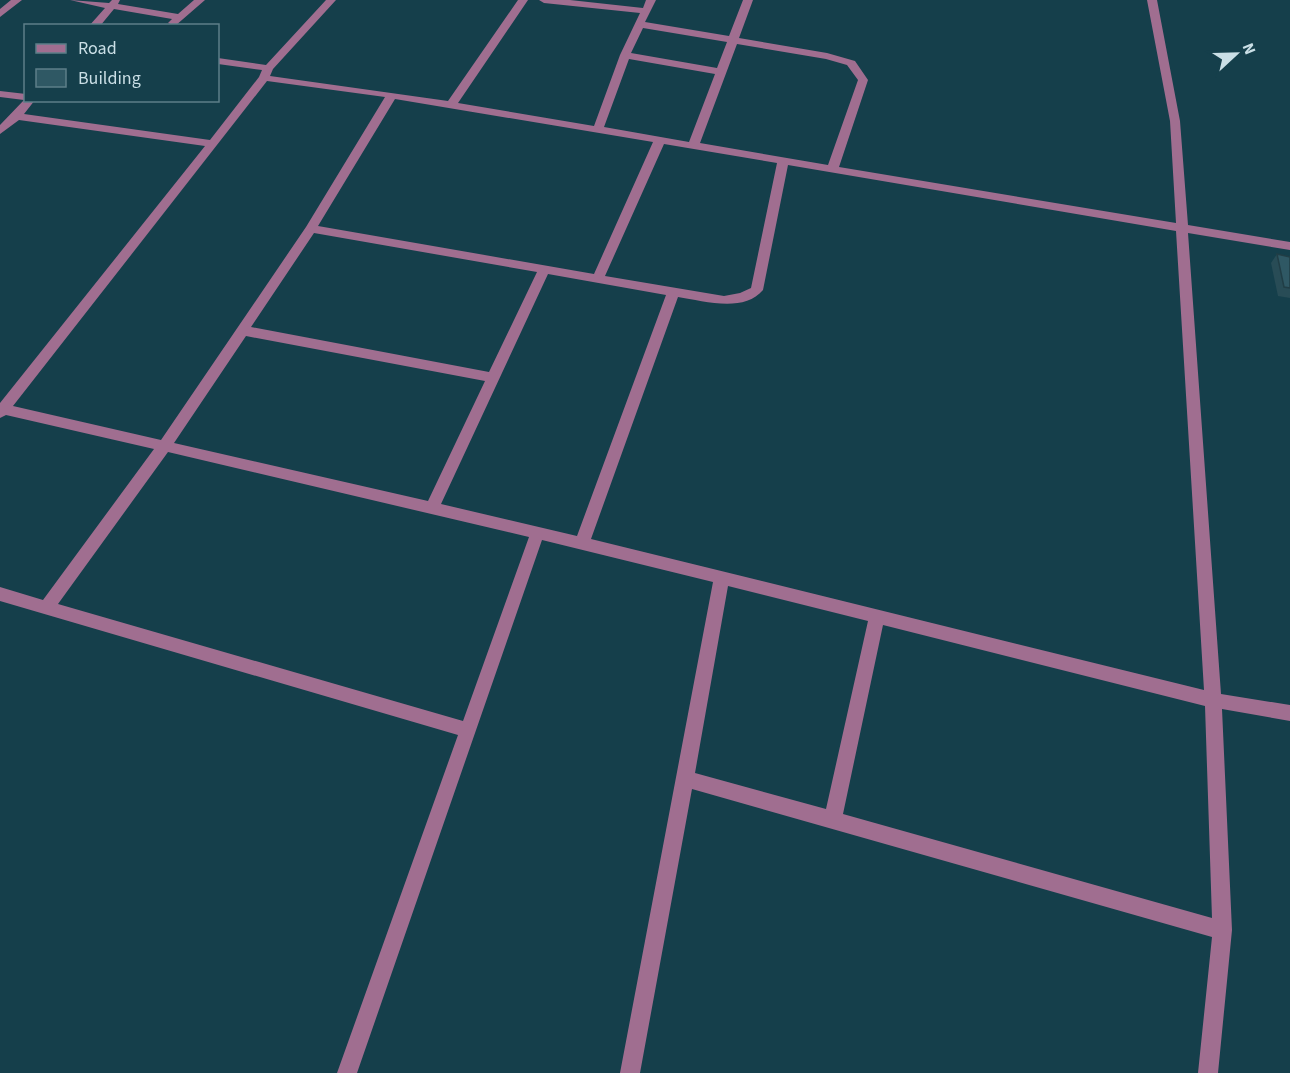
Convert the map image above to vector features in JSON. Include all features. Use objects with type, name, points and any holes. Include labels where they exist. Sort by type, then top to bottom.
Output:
[{"type":"street","points":[[0,14],[17,0]]},
{"type":"street","points":[[75,0],[113,3],[180,17]]},
{"type":"street","points":[[173,24],[200,0]]},
{"type":"street","points":[[331,0],[266,73],[213,144],[1,410],[582,543],[1213,700],[1290,713]]},
{"type":"street","points":[[451,105],[523,0]]},
{"type":"street","points":[[544,0],[645,10]]},
{"type":"street","points":[[598,130],[625,55],[651,0]]},
{"type":"street","points":[[693,146],[748,0]]},
{"type":"street","points":[[1152,0],[1175,121],[1213,700],[1222,930],[1208,1073]]},
{"type":"street","points":[[96,24],[113,3]]},
{"type":"street","points":[[639,24],[732,38],[827,56],[851,63],[863,80],[832,170]]},
{"type":"street","points":[[625,55],[721,72]]},
{"type":"street","points":[[219,61],[266,73],[392,95],[1290,246]]},
{"type":"street","points":[[0,94],[24,97]]},
{"type":"street","points":[[47,608],[165,447],[241,330],[311,229],[392,95]]},
{"type":"street","points":[[0,130],[17,116],[28,102]]},
{"type":"street","points":[[17,116],[213,144]]},
{"type":"street","points":[[598,279],[660,140]]},
{"type":"street","points":[[311,229],[724,300],[743,297],[757,290],[783,161]]},
{"type":"street","points":[[432,509],[544,270]]},
{"type":"street","points":[[582,543],[674,291]]},
{"type":"street","points":[[241,330],[494,378]]},
{"type":"street","points":[[347,1073],[537,534]]},
{"type":"street","points":[[630,1073],[722,578]]},
{"type":"street","points":[[0,594],[468,730]]},
{"type":"street","points":[[833,820],[877,615]]},
{"type":"street","points":[[684,778],[1222,930]]},
{"type":"building","points":[[1277,254],[1290,257],[1290,288],[1284,287]]}]
